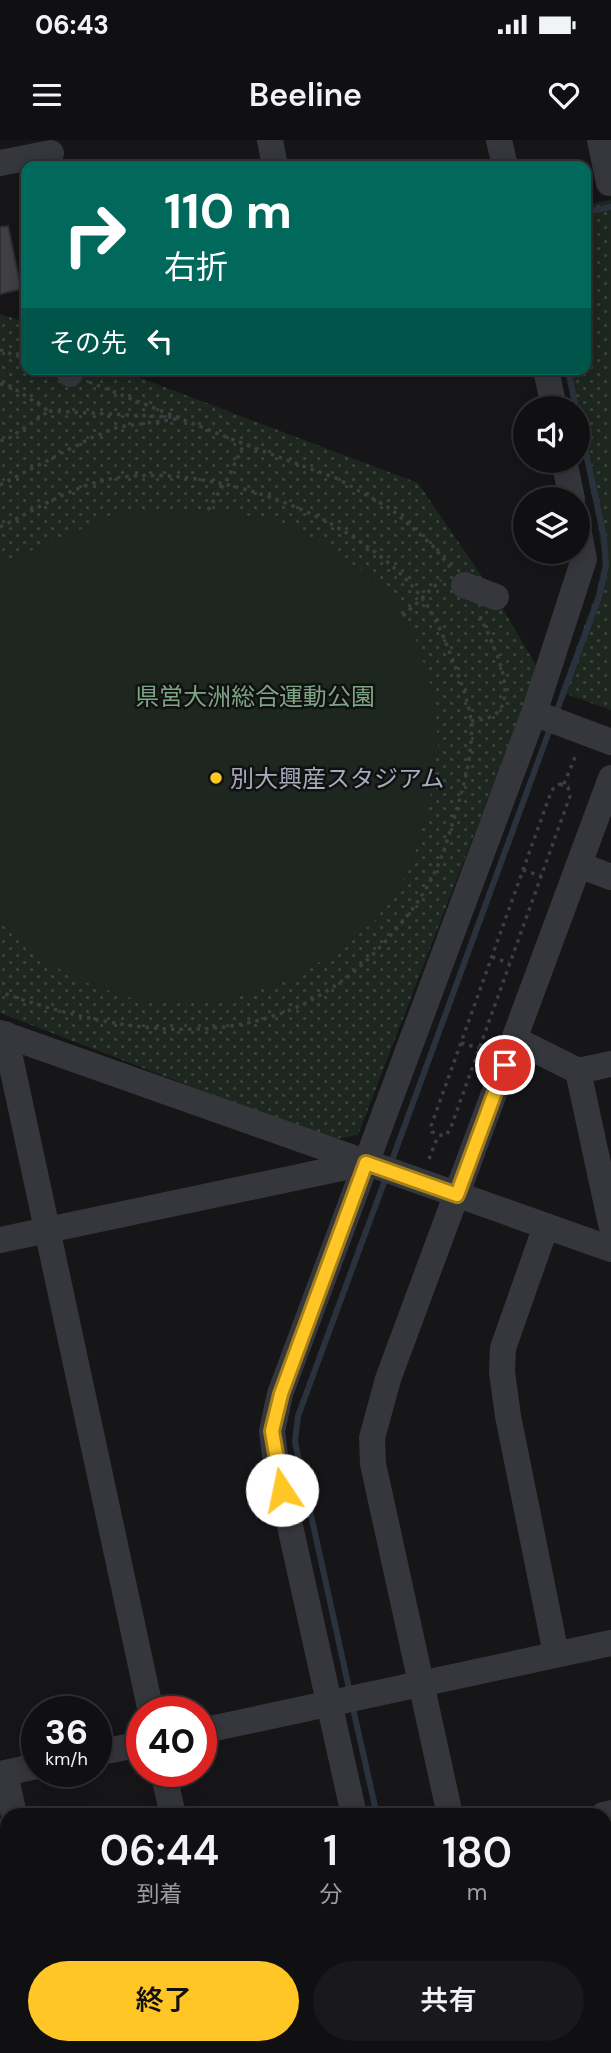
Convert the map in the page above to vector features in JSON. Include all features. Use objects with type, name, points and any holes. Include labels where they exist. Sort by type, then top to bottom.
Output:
[{"type":"street","points":[[270,140],[274,161]]},
{"type":"street","points":[[499,140],[504,161]]},
{"type":"street","points":[[600,140],[602,184]]},
{"type":"street","points":[[0,163],[54,153]]},
{"type":"street","points":[[547,375],[552,396]]},
{"type":"street","points":[[353,1808],[344,1701],[276,1463],[272,1431],[281,1394],[380,1168],[582,564]]},
{"type":"street","points":[[458,577],[496,597]]},
{"type":"street","points":[[534,713],[611,741]]},
{"type":"street","points":[[448,1808],[373,1464],[372,1438],[388,1379],[611,778]]},
{"type":"street","points":[[579,865],[611,877]]},
{"type":"street","points":[[2,1034],[611,1249]]},
{"type":"street","points":[[2,1034],[148,1696]]},
{"type":"street","points":[[514,1039],[578,1071],[611,1064]]},
{"type":"street","points":[[578,1071],[611,1224]]},
{"type":"street","points":[[0,1240],[380,1168]]},
{"type":"street","points":[[545,1226],[506,1337],[502,1372],[508,1416],[556,1654]]},
{"type":"street","points":[[217,1728],[611,1643]]},
{"type":"street","points":[[13,1808],[3,1773],[21,1769]]},
{"type":"street","points":[[167,1787],[171,1808]]},
{"type":"path","points":[[0,350],[21,357]]},
{"type":"path","points":[[78,375],[177,418],[338,479],[391,509],[432,545],[458,577],[504,673],[505,692],[499,708],[490,718],[471,722]]},
{"type":"path","points":[[0,384],[9,386],[49,411],[177,418]]},
{"type":"path","points":[[0,441],[8,439],[49,411]]},
{"type":"path","points":[[0,485],[118,427],[177,418]]},
{"type":"path","points":[[208,510],[244,444]]},
{"type":"path","points":[[0,527],[86,486],[114,478],[148,475],[202,480],[288,503],[344,530],[375,553],[422,598],[448,648],[471,722],[464,783],[440,863],[424,895],[374,954],[352,975],[329,989],[283,1013],[214,1029],[180,1031],[81,1016],[0,992]]},
{"type":"path","points":[[403,616],[422,598],[458,577]]},
{"type":"path","points":[[564,785],[575,757]]},
{"type":"path","points":[[564,785],[570,796],[480,1048],[449,1132],[438,1136],[432,1132],[430,1126],[552,789],[564,785]]},
{"type":"path","points":[[523,870],[541,876]]},
{"type":"path","points":[[492,957],[510,963]]},
{"type":"path","points":[[461,1043],[480,1048]]},
{"type":"path","points":[[429,1159],[438,1136]]},
{"type":"green space","points":[[611,200],[611,710],[560,692],[596,594],[603,562],[587,473],[590,473],[590,396],[570,396],[565,375],[591,375],[591,204]]},
{"type":"green space","name":"県営大洲総合運動公園","points":[[0,314],[21,320],[21,375],[133,375],[418,483],[496,597],[538,669],[358,1135],[330,1140],[0,1013]]},
{"type":"green space","name":"別大興産スタジアム","points":[[223,510],[283,523],[321,542],[364,572],[396,604],[417,642],[435,698],[438,747],[428,810],[410,869],[376,920],[331,955],[290,980],[224,1001],[168,1002],[127,997],[74,978],[25,947],[0,922],[0,564],[121,512]]},
{"type":"building","points":[[8,226],[21,289],[0,294],[0,227]]},
{"type":"waterway","points":[[591,211],[611,207]]},
{"type":"waterway","points":[[569,375],[574,396]]},
{"type":"waterway","points":[[556,713],[599,597],[606,566],[604,537],[590,471]]},
{"type":"waterway","points":[[391,1163],[551,726]]},
{"type":"waterway","points":[[350,1693],[295,1442],[298,1416],[386,1177]]},
{"type":"waterway","points":[[352,1704],[375,1808]]},
{"type":"place","name":"別大興産スタジアム","points":[[216,778]]},
{"type":"route","points":[[282,1490],[272,1431],[281,1394],[366,1163],[457,1195],[505,1065]]}]
